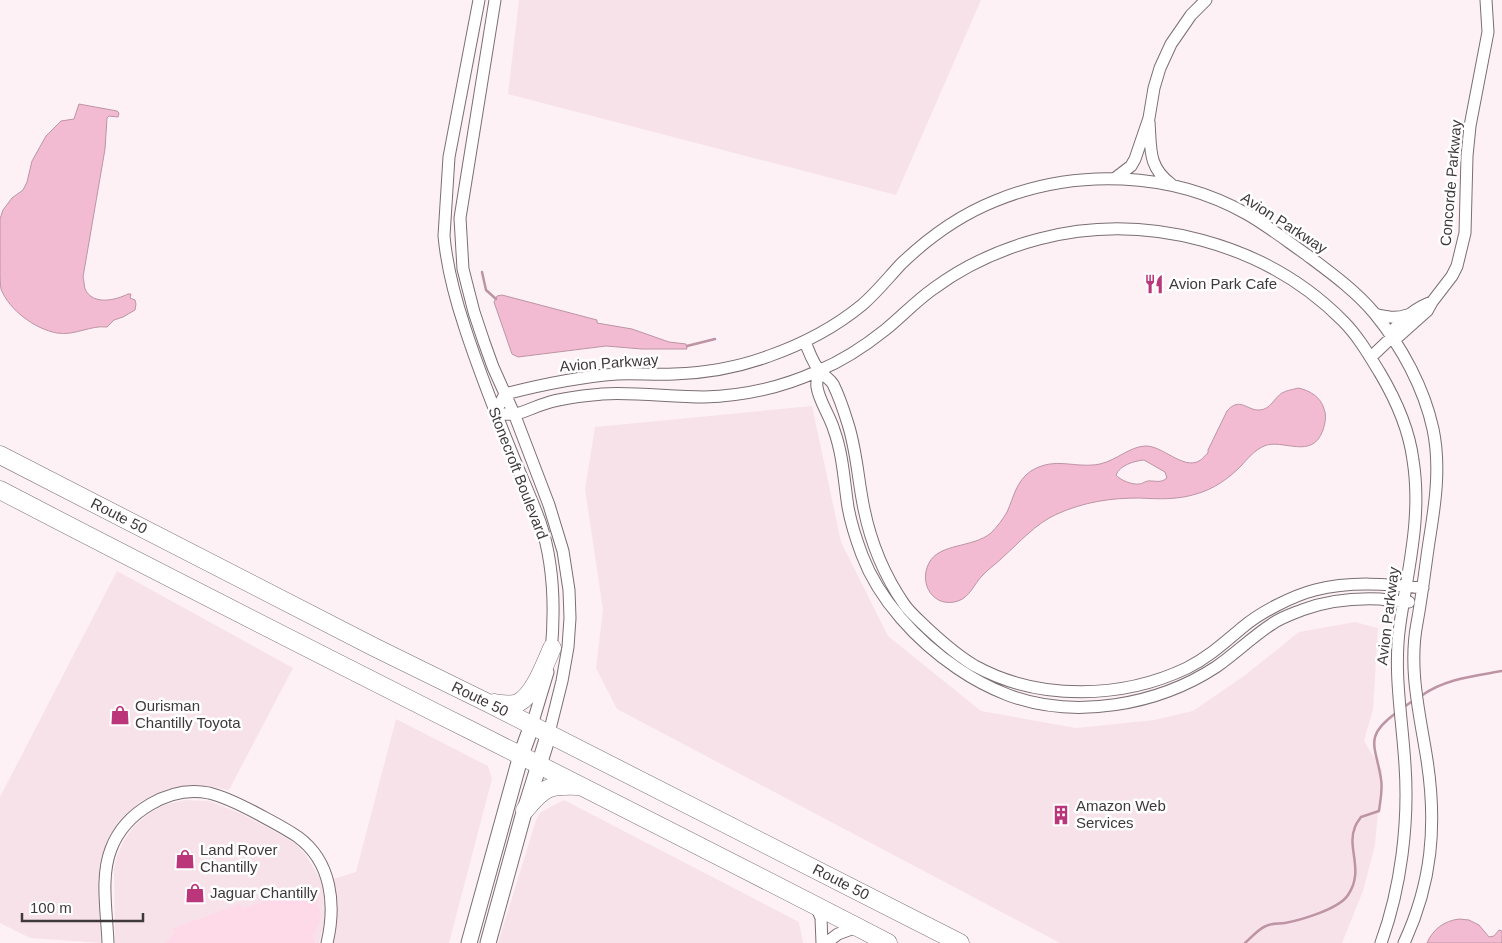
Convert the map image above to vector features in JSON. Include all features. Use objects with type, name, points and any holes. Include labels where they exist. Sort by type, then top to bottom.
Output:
[{"type":"highway","name":"Route 50","points":[[0,455],[374,647],[488,702],[960,943]]},
{"type":"highway","name":"Route 50","points":[[0,490],[203,596],[539,764],[888,943]]},
{"type":"highway","points":[[488,702],[506,705],[516,703],[527,696],[552,648]]},
{"type":"highway","points":[[525,810],[538,793],[550,787],[581,786]]},
{"type":"main road","name":"Stonecroft Boulevard","points":[[469,943],[521,755],[532,725]]},
{"type":"main road","name":"Stonecroft Boulevard","points":[[488,943],[525,810],[549,734]]},
{"type":"street","name":"Stonecroft Boulevard","points":[[479,0],[449,157],[444,236],[453,291],[495,412],[540,523],[547,555],[554,618],[552,648],[545,685],[532,725]]},
{"type":"street","name":"Stonecroft Boulevard","points":[[494,0],[460,218],[463,269],[484,342],[515,416],[557,526],[563,552],[569,590],[568,648],[549,734]]},
{"type":"street","points":[[1114,178],[1132,166],[1135,159],[1149,118],[1154,88],[1164,56],[1182,26],[1206,0]]},
{"type":"street","name":"Concorde Parkway","points":[[1371,357],[1391,338],[1392,330],[1412,318],[1419,306],[1432,302],[1452,276],[1462,249],[1465,233],[1467,156],[1470,126],[1488,32],[1486,0]]},
{"type":"street","points":[[1149,118],[1152,157],[1155,168],[1161,177],[1173,185]]},
{"type":"street","name":"Avion Parkway","points":[[505,394],[559,381],[593,376],[672,374],[730,368],[767,357],[822,334],[858,308],[914,252],[957,220],[996,200],[1034,187],[1073,180],[1114,178],[1173,185],[1225,203],[1267,226],[1334,275],[1375,314],[1407,363],[1428,408],[1437,455],[1436,500],[1414,645],[1415,682],[1430,787],[1433,830],[1423,893],[1419,908],[1404,943]]},
{"type":"street","name":"Avion Parkway","points":[[515,416],[545,403],[584,396],[617,393],[702,397],[746,393],[798,380],[819,371],[860,348],[885,330],[933,288],[995,253],[1040,238],[1086,230],[1133,228],[1180,234],[1246,255],[1306,288],[1347,324],[1371,357],[1392,392],[1404,422],[1413,459],[1417,498],[1415,528],[1397,649],[1397,685],[1406,790],[1404,833],[1391,913],[1382,943]]},
{"type":"street","points":[[1375,314],[1387,318],[1412,318],[1406,347],[1407,363]]},
{"type":"street","points":[[805,342],[819,371],[832,382],[848,425],[855,450],[867,522],[873,545],[888,578],[905,605],[935,636],[974,665],[1001,678],[1041,688],[1075,692],[1120,689],[1161,678],[1190,666],[1212,654],[1244,626],[1292,598],[1343,585],[1422,588]]},
{"type":"street","points":[[819,371],[816,386],[834,430],[841,456],[853,531],[866,566],[877,587],[892,610],[934,651],[968,676],[1010,696],[1060,706],[1128,704],[1161,694],[1196,679],[1217,666],[1273,622],[1302,610],[1321,604],[1350,600],[1379,599],[1420,603]]},
{"type":"street","points":[[505,394],[495,412],[515,416]]},
{"type":"street","points":[[108,943],[106,876],[114,843],[125,826],[138,813],[151,804],[180,793],[196,792],[210,793],[241,806],[292,833],[309,847],[319,860],[331,893],[332,914],[326,943]]},
{"type":"street","points":[[816,906],[821,918],[824,943],[838,934],[857,927]]},
{"type":"shaded area","points":[[519,0],[981,0],[896,195],[508,94]]},
{"type":"shaded area","points":[[79,104],[117,111],[119,113],[118,117],[109,116],[107,118],[105,149],[83,277],[85,289],[93,298],[99,300],[111,300],[131,294],[130,298],[135,300],[136,304],[135,310],[114,320],[107,327],[64,334],[49,331],[32,323],[16,311],[5,297],[0,282],[0,219],[3,210],[12,198],[23,190],[32,161],[46,136],[61,121],[74,119]]},
{"type":"shaded area","points":[[502,295],[597,320],[597,323],[632,329],[669,342],[686,344],[687,349],[642,349],[606,346],[518,357],[512,354],[494,302],[497,296]]},
{"type":"shaded area","points":[[1298,388],[1314,395],[1320,401],[1325,412],[1323,430],[1318,439],[1312,444],[1305,447],[1280,444],[1264,446],[1220,483],[1203,492],[1189,496],[1168,499],[1128,498],[1107,500],[1067,510],[1049,518],[1028,534],[984,573],[962,599],[949,603],[935,598],[930,593],[926,579],[929,563],[940,552],[984,538],[991,533],[1007,512],[1019,484],[1031,471],[1048,464],[1100,464],[1145,446],[1158,449],[1179,460],[1193,463],[1202,459],[1208,453],[1227,411],[1232,407],[1240,404],[1255,410],[1264,409],[1270,406],[1282,393]],"holes":[[[1144,460],[1165,472],[1167,478],[1163,481],[1148,481],[1139,484],[1126,482],[1116,475],[1124,466]]]},
{"type":"shaded area","name":"Amazon Web Services","points":[[812,406],[841,542],[888,636],[981,711],[1076,728],[1154,720],[1193,711],[1244,676],[1299,632],[1355,622],[1378,628],[1373,709],[1364,741],[1382,770],[1375,845],[1363,891],[1342,943],[1060,943],[617,709],[596,668],[603,610],[585,489],[595,427]]},
{"type":"shaded area","points":[[117,571],[293,668],[229,790],[198,785],[168,789],[140,802],[119,821],[107,843],[101,863],[99,880],[101,943],[30,938],[0,923],[0,797]]},
{"type":"shaded area","points":[[396,719],[488,766],[492,779],[449,943],[331,943],[336,923],[333,879],[356,872]]},
{"type":"shaded area","points":[[186,800],[209,801],[242,814],[296,844],[305,854],[321,880],[325,904],[324,923],[319,943],[115,943],[114,868],[124,840],[135,825],[152,811],[163,805]]},
{"type":"shaded area","points":[[564,800],[799,922],[803,943],[498,943],[536,820],[541,812]]},
{"type":"shaded area","points":[[310,890],[319,893],[319,924],[313,935],[315,943],[166,943],[175,932],[171,929],[240,904],[242,909],[286,893],[306,895]]},
{"type":"shaded area","points":[[1459,919],[1469,920],[1479,925],[1489,937],[1494,936],[1499,930],[1502,931],[1502,943],[1427,943],[1440,926]]},
{"type":"waterway","points":[[482,272],[486,290],[496,299]]},
{"type":"waterway","points":[[687,346],[715,339]]},
{"type":"waterway","points":[[1421,696],[1449,682],[1502,671]]},
{"type":"waterway","points":[[1404,707],[1414,700]]},
{"type":"waterway","points":[[1245,943],[1260,929],[1268,925],[1292,922],[1310,917],[1337,905],[1348,895],[1355,877],[1352,843],[1355,826],[1361,817],[1379,811],[1382,783],[1375,750],[1375,736],[1386,721],[1396,713]]},
{"type":"place","name":"Avion Park Cafe","points":[[1154,284]]},
{"type":"place","name":"Ourisman Chantilly Toyota","points":[[120,715]]},
{"type":"place","name":"Amazon Web Services","points":[[1061,815]]},
{"type":"place","name":"Land Rover Chantilly","points":[[185,859]]},
{"type":"place","name":"Jaguar Chantilly","points":[[195,893]]}]
